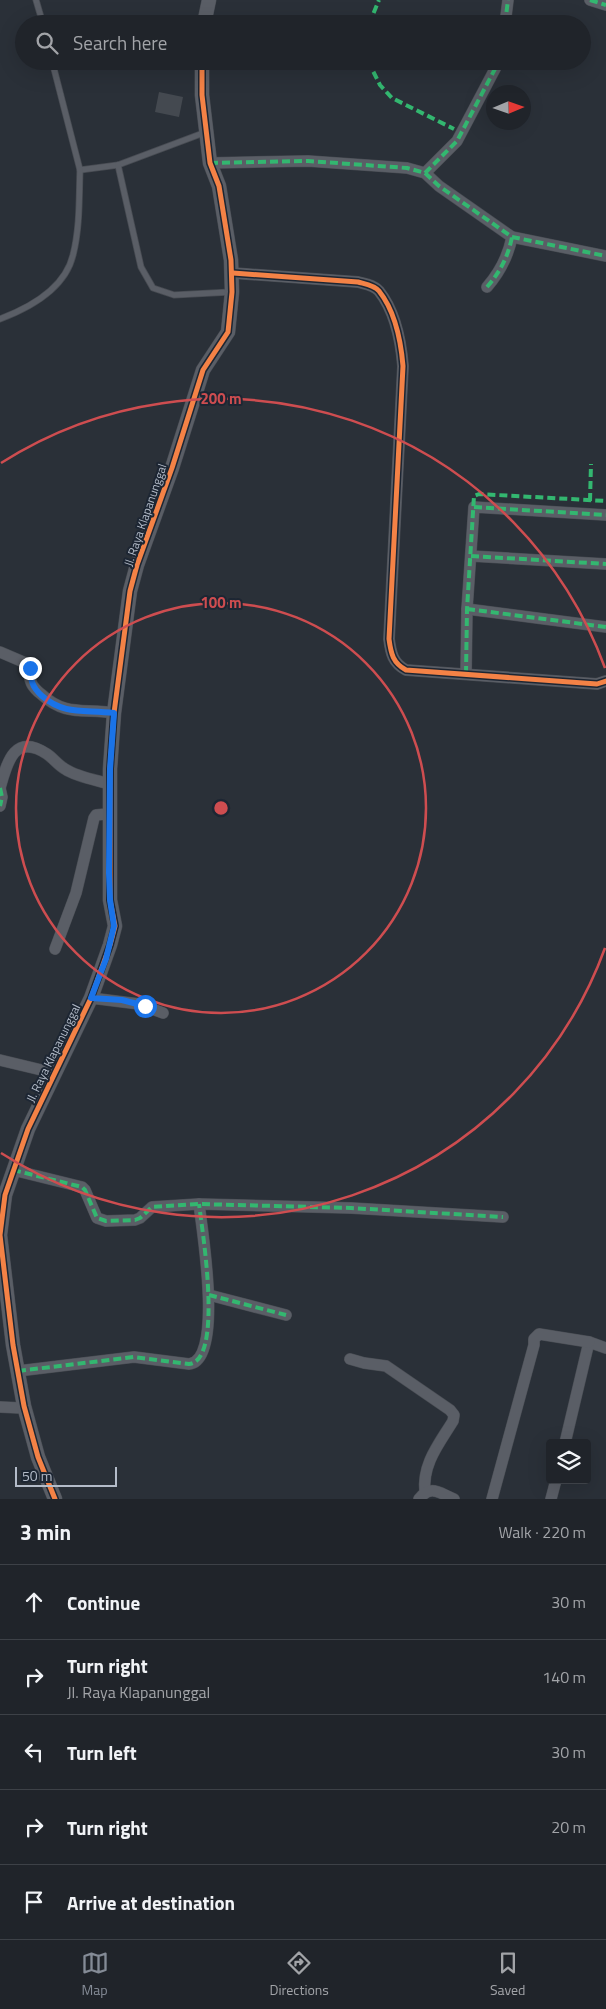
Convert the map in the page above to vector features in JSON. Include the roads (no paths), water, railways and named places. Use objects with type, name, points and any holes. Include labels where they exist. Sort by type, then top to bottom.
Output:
[{"type":"street","points":[[206,15],[209,0]]},
{"type":"street","points":[[506,15],[508,0]]},
{"type":"street","points":[[590,0],[606,5]]},
{"type":"street","name":"Jl. Raya Klapanunggal","points":[[55,1499],[35,1450],[24,1406],[13,1345],[0,1234],[7,1174],[91,998],[106,959],[114,926],[110,900],[110,784],[114,713],[130,591],[137,564],[172,468],[203,370],[228,332],[233,273],[219,186],[210,162],[202,95],[202,70]]},
{"type":"street","points":[[425,173],[457,142],[494,70]]},
{"type":"street","points":[[210,162],[308,161],[407,168],[425,173],[439,186],[512,237],[606,256]]},
{"type":"street","points":[[487,288],[498,274],[509,254],[512,237]]},
{"type":"street","points":[[233,273],[370,284],[379,290],[394,321],[400,339],[403,366],[389,639],[391,653],[396,665],[406,670],[597,684],[606,681]]},
{"type":"street","points":[[466,674],[467,610],[474,507],[606,515]]},
{"type":"street","points":[[471,556],[606,564]]},
{"type":"street","points":[[467,610],[606,627]]},
{"type":"street","points":[[0,652],[28,664],[31,682],[38,692],[54,705],[68,710],[114,713]]},
{"type":"street","points":[[0,806],[2,797],[0,788],[8,760],[15,750],[23,747],[35,748],[70,772],[110,784]]},
{"type":"street","points":[[55,949],[80,877],[94,818],[96,815],[106,814],[110,821]]},
{"type":"street","points":[[91,998],[140,1004],[163,1013]]},
{"type":"street","points":[[0,1060],[54,1073]]},
{"type":"street","points":[[7,1174],[82,1187],[86,1190],[94,1214],[101,1220],[136,1220],[152,1207],[200,1204],[351,1208],[503,1217]]},
{"type":"street","points":[[18,1371],[134,1356],[189,1364],[196,1363],[202,1356],[207,1339],[209,1295],[200,1204]]},
{"type":"street","points":[[209,1295],[286,1314]]},
{"type":"street","points":[[492,1499],[534,1346],[534,1339],[539,1334],[589,1342],[606,1348]]},
{"type":"street","points":[[566,1439],[589,1342]]},
{"type":"street","points":[[350,1359],[386,1366],[454,1415],[453,1421],[426,1470],[422,1495]]},
{"type":"street","points":[[0,1407],[21,1408],[24,1406]]},
{"type":"street","points":[[551,1499],[555,1484]]},
{"type":"street","points":[[422,1495],[433,1490],[454,1499]]},
{"type":"lane","points":[[36,0],[40,15]]},
{"type":"lane","points":[[0,319],[37,303],[55,285],[73,257],[77,235],[80,170],[54,70]]},
{"type":"lane","points":[[80,170],[118,165],[206,132]]},
{"type":"lane","points":[[118,165],[141,267],[153,288],[174,295],[232,292]]}]
